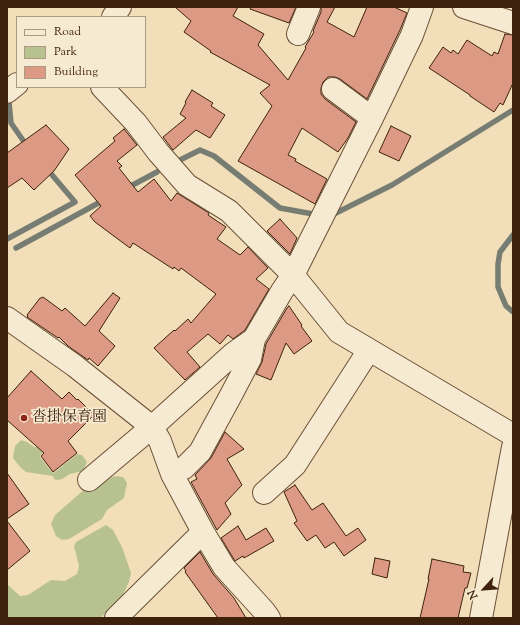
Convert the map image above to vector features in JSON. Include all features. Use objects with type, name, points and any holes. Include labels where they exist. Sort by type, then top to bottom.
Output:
[{"type":"street","points":[[114,16],[120,7]]},
{"type":"street","points":[[298,34],[309,7]]},
{"type":"street","points":[[172,474],[184,468],[200,452],[250,359],[254,339],[293,275],[412,35],[422,7]]},
{"type":"street","points":[[464,7],[513,23]]},
{"type":"street","points":[[7,92],[16,85]]},
{"type":"street","points":[[103,88],[136,123],[158,152],[187,185],[229,211],[293,275],[339,332],[513,435]]},
{"type":"street","points":[[333,89],[372,118]]},
{"type":"street","points":[[7,318],[74,366],[152,427],[160,441],[172,474],[224,567],[264,610],[269,618]]},
{"type":"street","points":[[89,480],[152,427],[234,353],[254,339]]},
{"type":"street","points":[[264,493],[295,465],[369,350]]},
{"type":"street","points":[[481,618],[513,447]]},
{"type":"street","points":[[116,618],[204,532]]},
{"type":"green space","points":[[50,433],[63,436],[40,455],[52,472],[54,473],[77,454],[82,455],[87,462],[83,471],[70,474],[57,480],[54,479],[53,476],[26,472],[21,468],[13,458],[15,446],[21,440],[36,447]]},
{"type":"green space","points":[[100,476],[109,478],[115,476],[123,477],[127,483],[124,498],[107,510],[102,519],[69,539],[62,540],[56,536],[51,524],[55,515]]},
{"type":"green space","points":[[106,525],[113,530],[122,547],[131,573],[129,582],[120,601],[100,618],[7,618],[7,584],[20,596],[28,595],[51,580],[65,581],[77,574],[79,566],[74,546],[76,542]]},
{"type":"building","points":[[175,7],[238,7],[233,16],[264,34],[258,45],[288,80],[314,32],[313,31],[321,12],[321,7],[335,7],[327,22],[354,37],[367,7],[394,7],[407,13],[367,99],[335,77],[328,77],[323,82],[321,94],[325,99],[356,122],[348,138],[338,152],[302,128],[288,155],[296,159],[295,161],[327,179],[315,204],[238,161],[272,106],[260,93],[270,85],[210,52],[211,51],[184,32],[191,21]]},
{"type":"building","points":[[251,7],[296,7],[289,23],[250,9]]},
{"type":"building","points":[[505,34],[513,35],[513,83],[503,105],[500,103],[494,112],[429,68],[443,47],[451,53],[453,50],[458,54],[467,40],[492,56],[494,52],[498,54]]},
{"type":"building","points":[[192,90],[213,103],[211,106],[225,115],[210,138],[196,130],[173,150],[163,137],[186,118],[180,114]]},
{"type":"building","points":[[46,125],[69,149],[54,171],[34,190],[22,178],[7,188],[7,153]]},
{"type":"building","points":[[391,126],[411,136],[399,161],[379,152]]},
{"type":"building","points":[[124,129],[137,145],[117,161],[122,166],[119,168],[138,192],[154,179],[171,201],[177,193],[209,213],[208,215],[226,227],[217,239],[240,255],[248,247],[268,268],[256,279],[269,289],[245,330],[233,339],[228,335],[220,344],[208,334],[187,352],[200,367],[185,380],[154,348],[188,319],[191,323],[216,294],[181,268],[179,271],[174,267],[173,269],[133,243],[130,248],[95,222],[90,216],[101,206],[75,175],[115,141],[113,138]]},
{"type":"building","points":[[280,219],[297,238],[290,254],[267,231]]},
{"type":"building","points":[[113,293],[120,298],[99,331],[115,346],[98,366],[89,358],[88,360],[68,346],[59,337],[58,338],[27,317],[40,298],[43,297],[62,311],[65,308],[85,326]]},
{"type":"building","points":[[289,306],[312,341],[294,354],[286,343],[271,380],[256,374],[262,362],[266,344]]},
{"type":"building","points":[[31,371],[62,399],[69,392],[94,415],[68,441],[77,453],[53,472],[41,456],[44,453],[7,420],[7,398]]},
{"type":"building","points":[[225,432],[244,449],[227,459],[242,485],[225,503],[231,514],[217,530],[191,482],[197,479],[195,475],[211,458]]},
{"type":"building","points":[[7,473],[29,504],[7,519]]},
{"type":"building","points":[[295,485],[312,510],[323,503],[346,536],[358,528],[366,540],[344,556],[334,542],[325,548],[316,535],[307,541],[294,523],[297,521],[284,492]]},
{"type":"building","points":[[7,521],[30,551],[7,570]]},
{"type":"building","points":[[238,526],[246,540],[266,528],[274,541],[244,558],[243,556],[235,561],[221,538]]},
{"type":"building","points":[[200,552],[213,574],[234,598],[246,618],[218,618],[185,572],[186,571],[184,568]]},
{"type":"building","points":[[375,558],[390,561],[387,578],[372,574]]},
{"type":"building","points":[[432,559],[464,566],[463,572],[471,573],[467,588],[465,588],[458,618],[420,618]]},
{"type":"waterway","points":[[9,102],[11,123],[27,146]]},
{"type":"waterway","points":[[331,214],[334,214],[392,185],[513,110]]},
{"type":"waterway","points":[[176,162],[200,150],[214,156],[280,208],[319,214]]},
{"type":"waterway","points":[[7,239],[75,202],[47,169]]},
{"type":"waterway","points":[[127,188],[157,172]]},
{"type":"waterway","points":[[16,248],[104,200]]},
{"type":"waterway","points":[[513,235],[500,252],[498,264],[498,287],[506,306],[513,312]]},
{"type":"place","name":"沓掛保育園","points":[[24,418]]}]
